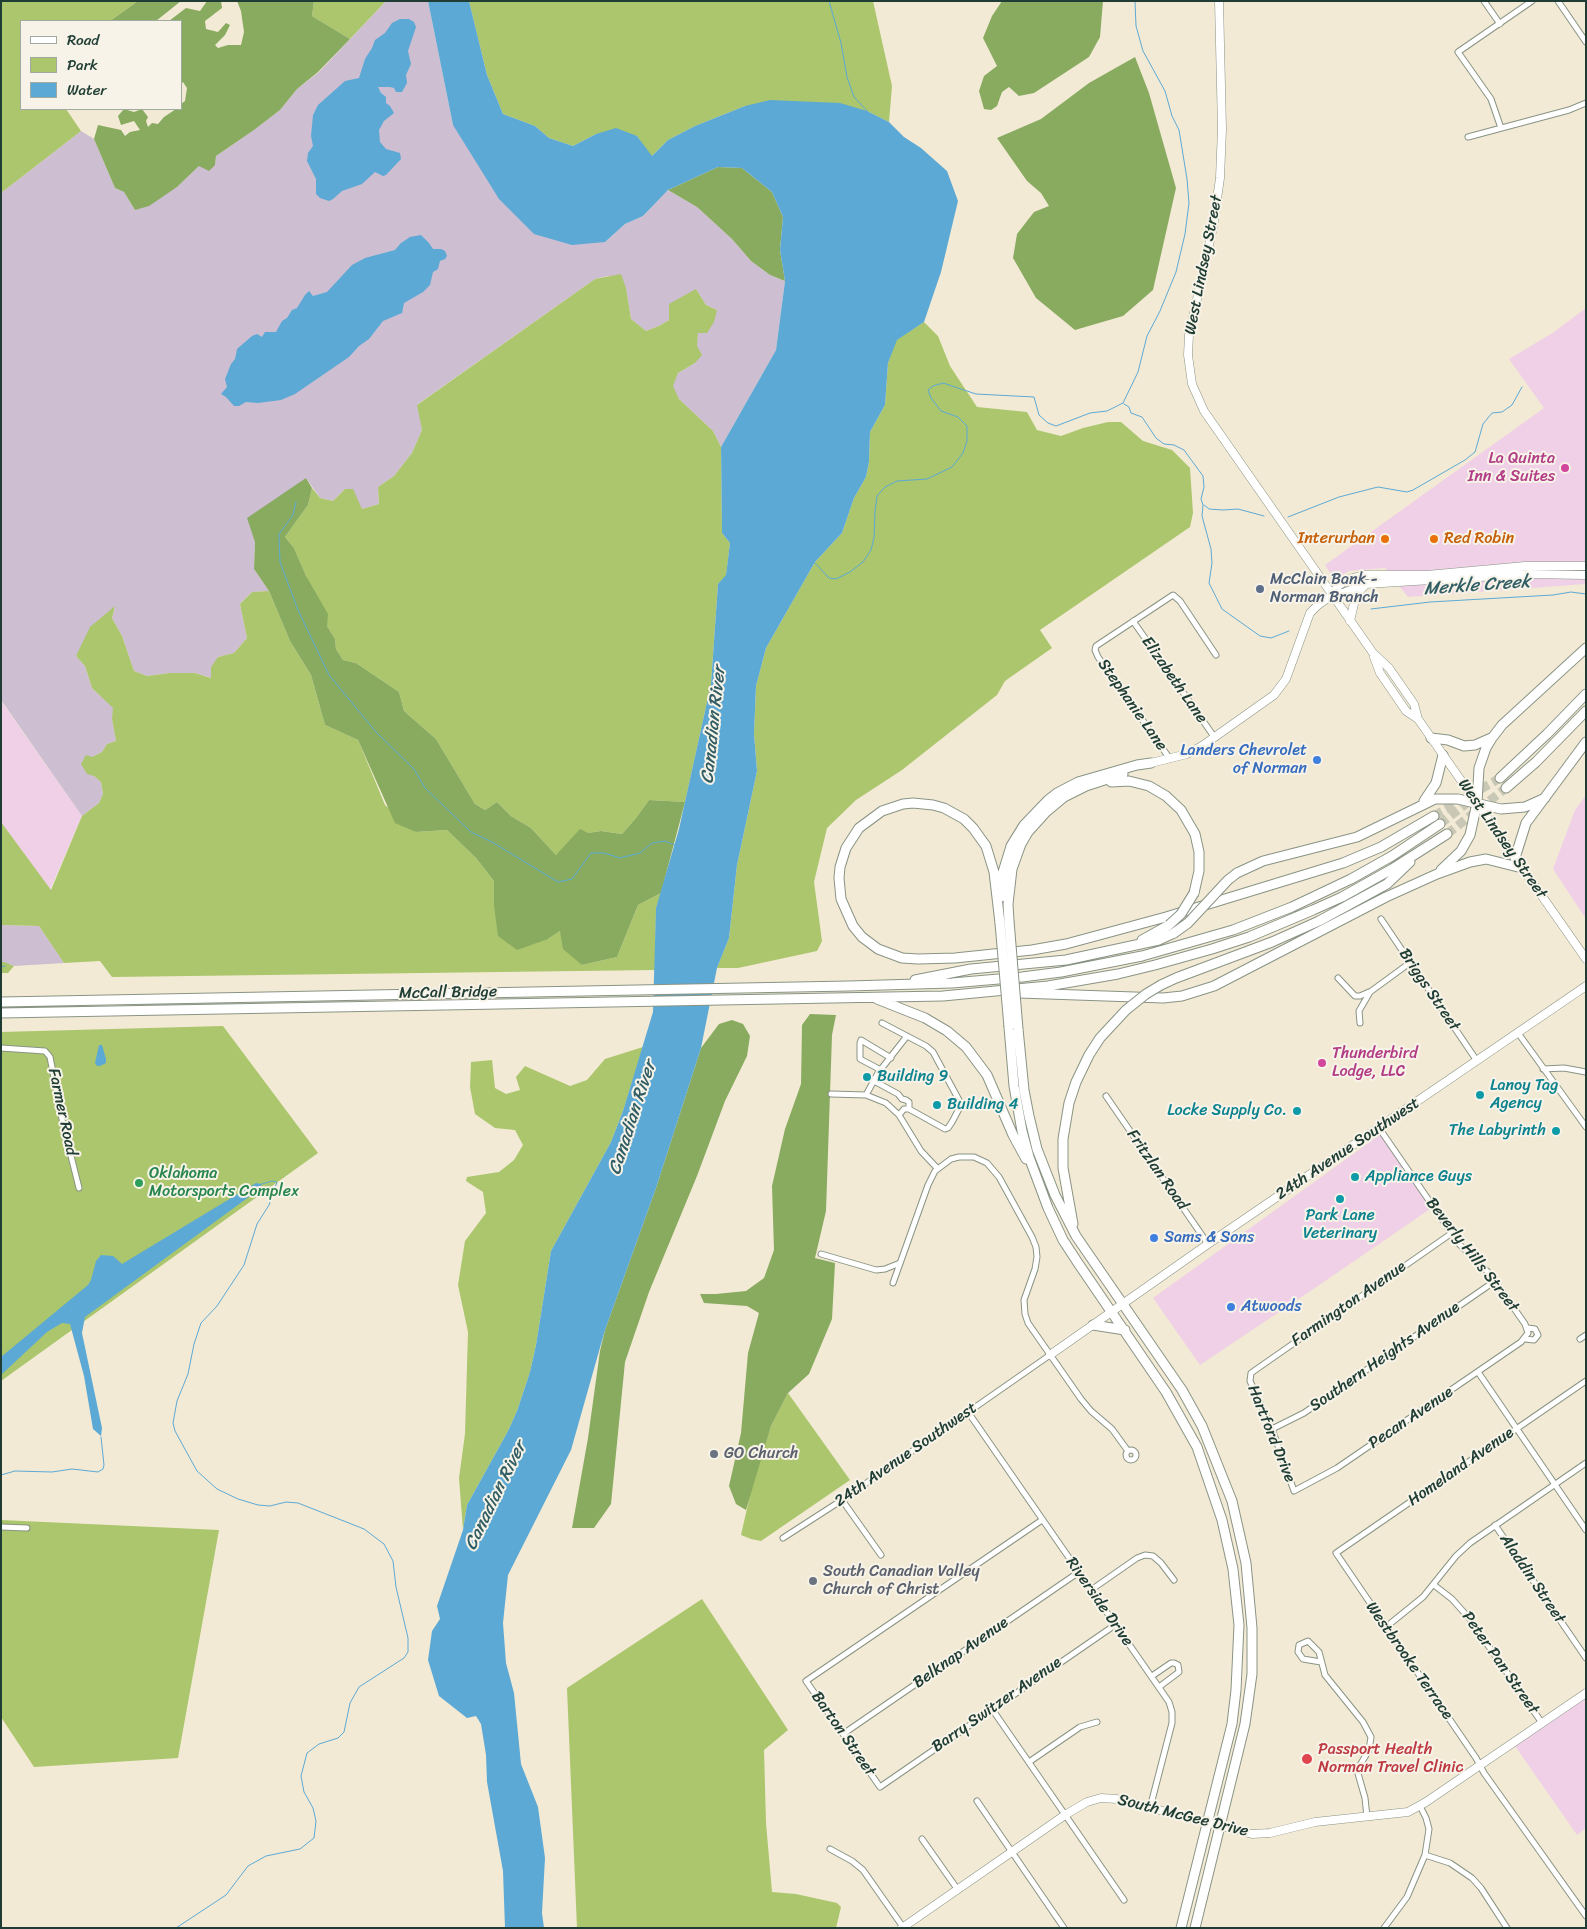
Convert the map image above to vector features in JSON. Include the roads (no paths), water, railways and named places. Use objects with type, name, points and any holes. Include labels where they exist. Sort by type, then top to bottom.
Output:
[{"type":"highway","points":[[1437,874],[1454,859],[1466,843],[1473,827],[1477,803],[1479,768],[1486,748],[1492,738],[1502,725],[1586,648]]},
{"type":"highway","points":[[1500,778],[1586,694]]},
{"type":"highway","points":[[1506,788],[1542,756],[1586,711]]},
{"type":"highway","points":[[1431,738],[1470,746],[1492,738]]},
{"type":"highway","points":[[1515,858],[1521,844],[1524,829],[1586,742]]},
{"type":"highway","points":[[1423,804],[1436,783],[1443,755]]},
{"type":"highway","points":[[1005,922],[1012,869],[1021,844],[1038,820],[1059,800],[1074,791],[1139,770],[1151,763]]},
{"type":"highway","points":[[1151,763],[1137,765],[1078,782],[1057,793],[1032,815],[1017,835],[1007,858],[1001,896],[1014,1028],[1018,1108],[1029,1157],[1064,1240],[1166,1392],[1196,1447],[1222,1520],[1233,1569],[1239,1625],[1236,1690],[1232,1724],[1181,1928]]},
{"type":"highway","points":[[1102,782],[1129,782],[1149,786],[1166,796],[1180,810],[1195,834],[1199,852],[1199,871],[1194,893],[1172,929]]},
{"type":"highway","points":[[886,985],[971,969],[1041,963],[1091,955],[1142,940],[1188,922],[1237,873],[1263,861],[1357,837],[1387,824],[1435,798],[1447,797],[1501,809],[1532,805],[1545,798]]},
{"type":"highway","points":[[1005,922],[986,846],[968,823],[944,808],[913,803],[903,804],[882,811],[859,828],[846,848],[840,867],[841,900],[853,926],[862,937],[878,949],[902,958],[955,958],[1032,950],[1066,944],[1166,917],[1350,860],[1381,846],[1434,816]]},
{"type":"highway","points":[[886,985],[960,983],[1051,973],[1133,958],[1184,946],[1251,924],[1307,900],[1378,864],[1440,824]]},
{"type":"highway","points":[[989,992],[1118,974],[1212,949],[1264,931],[1366,884],[1446,834]]},
{"type":"highway","points":[[1076,1236],[1063,1168],[1063,1139],[1069,1103],[1078,1076],[1100,1038],[1126,1010],[1161,985],[1289,934],[1346,908],[1387,884],[1426,848]]},
{"type":"highway","points":[[989,992],[1163,998],[1182,996],[1214,986],[1386,897],[1437,874],[1486,858],[1522,868]]},
{"type":"highway","name":"McCall Bridge","points":[[6,1002],[886,985]]},
{"type":"highway","name":"McCall Bridge","points":[[6,1013],[943,996],[989,992]]},
{"type":"highway","points":[[872,997],[937,1024],[966,1047],[988,1075],[1013,1135],[1036,1177]]},
{"type":"highway","points":[[1014,1028],[1024,1090],[1038,1149],[1055,1194],[1076,1236],[1182,1390],[1202,1426],[1232,1501],[1246,1563],[1252,1628],[1252,1674],[1245,1724],[1195,1928]]},
{"type":"highway","points":[[1093,1325],[1125,1330]]},
{"type":"main road","name":"West Lindsey Street","points":[[1219,1],[1222,129],[1220,178],[1213,228],[1188,335],[1188,355],[1192,384],[1204,412],[1373,654],[1389,668],[1414,704],[1418,719],[1586,959]]},
{"type":"main road","points":[[1151,763],[1170,759],[1194,750],[1215,738],[1279,690],[1286,679],[1310,613],[1332,595],[1343,582],[1360,576],[1426,575],[1525,566],[1586,566]]},
{"type":"main road","points":[[1332,595],[1366,584],[1529,574],[1586,575]]},
{"type":"main road","points":[[1350,621],[1356,595],[1366,584]]},
{"type":"main road","name":"24th Avenue Southwest","points":[[1050,1356],[1208,1244],[1586,986]]},
{"type":"main road","name":"South McGee Drive","points":[[902,1927],[1065,1815],[1087,1802],[1101,1798],[1117,1799],[1252,1834],[1270,1833],[1315,1822],[1408,1812],[1480,1766],[1586,1693]]},
{"type":"street","points":[[1484,1],[1500,24]]},
{"type":"street","points":[[1501,128],[1491,99],[1458,52],[1532,1]]},
{"type":"street","points":[[1558,1],[1586,42]]},
{"type":"street","points":[[1468,137],[1586,103]]},
{"type":"street","points":[[1133,621],[1168,598],[1175,596],[1216,655]]},
{"type":"street","name":"Elizabeth Lane","points":[[1133,621],[1215,738]]},
{"type":"street","name":"Stephanie Lane","points":[[1133,621],[1099,643],[1095,650],[1170,759]]},
{"type":"street","name":"Briggs Street","points":[[1381,919],[1478,1060]]},
{"type":"street","points":[[1338,978],[1355,996],[1360,996],[1370,992],[1411,962]]},
{"type":"street","points":[[1360,1023],[1359,1011],[1370,992]]},
{"type":"street","points":[[882,1024],[926,1046],[933,1052],[960,1102],[960,1107],[952,1122],[945,1129],[908,1109]]},
{"type":"street","points":[[1518,1033],[1586,1127]]},
{"type":"street","points":[[869,1095],[880,1070],[907,1036]]},
{"type":"street","points":[[880,1070],[860,1059],[860,1043],[862,1040],[891,1058]]},
{"type":"street","name":"Farmer Road","points":[[1,1048],[45,1051],[50,1057],[63,1124],[79,1188]]},
{"type":"street","points":[[1543,1069],[1564,1068],[1586,1072]]},
{"type":"street","points":[[874,1082],[909,1102],[907,1113],[900,1116]]},
{"type":"street","points":[[831,1094],[869,1095],[886,1104],[900,1116],[921,1151],[937,1168]]},
{"type":"street","name":"Fritzlan Road","points":[[1106,1096],[1208,1244]]},
{"type":"street","name":"Beverly Hills Street","points":[[1380,1128],[1452,1233],[1463,1248],[1482,1265],[1495,1281],[1528,1331]]},
{"type":"street","points":[[893,1283],[930,1178],[937,1168],[951,1159],[969,1156],[987,1163],[999,1177],[1036,1247],[1035,1269],[1024,1300],[1025,1314],[1031,1328],[1086,1406],[1112,1429],[1128,1451]]},
{"type":"street","name":"Farmington Avenue","points":[[1249,1377],[1252,1371],[1259,1365],[1452,1233]]},
{"type":"street","points":[[821,1254],[876,1270],[885,1269],[900,1263]]},
{"type":"street","name":"Southern Heights Avenue","points":[[1272,1429],[1304,1413],[1495,1281]]},
{"type":"street","name":"Pecan Avenue","points":[[1294,1491],[1337,1468],[1478,1372],[1524,1339],[1528,1331],[1535,1329],[1538,1335],[1534,1340],[1524,1339]]},
{"type":"street","points":[[1580,1339],[1586,1334]]},
{"type":"street","name":"24th Avenue Southwest","points":[[783,1538],[842,1500],[1050,1356]]},
{"type":"street","points":[[1478,1372],[1586,1530]]},
{"type":"street","name":"Hartford Drive","points":[[1249,1377],[1272,1429],[1294,1491]]},
{"type":"street","name":"Homeland Avenue","points":[[1336,1553],[1586,1381]]},
{"type":"street","name":"Riverside Drive","points":[[968,1412],[1152,1676],[1171,1707],[1172,1722],[1150,1808]]},
{"type":"street","points":[[1386,1627],[1408,1611],[1434,1585],[1463,1549],[1586,1463]]},
{"type":"street","points":[[842,1500],[881,1555]]},
{"type":"street","name":"Barton Street","points":[[880,1787],[806,1681],[1042,1520]]},
{"type":"street","name":"Aladdin Street","points":[[1495,1525],[1586,1658]]},
{"type":"street","points":[[1,1527],[27,1528]]},
{"type":"street","name":"Westbrooke Terrace","points":[[1336,1553],[1480,1766],[1586,1916]]},
{"type":"street","points":[[1091,1590],[1137,1558],[1145,1555],[1153,1556],[1174,1580]]},
{"type":"street","name":"Belknap Avenue","points":[[844,1734],[1078,1572]]},
{"type":"street","name":"Peter Pan Street","points":[[1434,1585],[1469,1618],[1542,1723]]},
{"type":"street","name":"Barry Switzer Avenue","points":[[880,1787],[1115,1624]]},
{"type":"street","points":[[1321,1662],[1302,1659],[1298,1652],[1299,1645],[1308,1641],[1318,1652],[1325,1675],[1363,1722],[1370,1737],[1368,1750],[1357,1770],[1365,1798],[1367,1817]]},
{"type":"street","points":[[1152,1676],[1171,1663],[1178,1665],[1179,1672],[1159,1687]]},
{"type":"street","points":[[992,1709],[1124,1900]]},
{"type":"street","points":[[1029,1762],[1080,1727],[1097,1722]]},
{"type":"street","points":[[977,1801],[1064,1928]]},
{"type":"street","points":[[1384,1928],[1406,1897],[1425,1855],[1429,1829],[1420,1806]]},
{"type":"street","points":[[922,1839],[958,1890]]},
{"type":"street","points":[[830,1849],[852,1861],[863,1870],[902,1927]]},
{"type":"street","points":[[1425,1855],[1450,1863],[1472,1878],[1481,1888],[1507,1928]]},
{"type":"water","name":"Canadian River","points":[[428,1],[469,1],[487,75],[503,114],[535,126],[549,138],[573,146],[596,134],[616,128],[637,136],[652,156],[668,140],[695,126],[745,106],[770,100],[840,103],[867,111],[889,122],[904,137],[921,148],[947,171],[958,201],[941,272],[924,322],[897,340],[888,363],[885,405],[870,432],[869,462],[866,477],[854,498],[842,533],[815,562],[766,648],[756,686],[754,734],[757,771],[737,865],[729,938],[717,968],[701,1048],[656,1188],[605,1330],[571,1450],[508,1575],[503,1623],[506,1663],[514,1693],[521,1764],[538,1807],[545,1858],[542,1913],[544,1928],[505,1928],[503,1871],[487,1782],[486,1755],[481,1724],[476,1716],[467,1718],[439,1696],[428,1660],[432,1631],[440,1619],[437,1606],[463,1530],[467,1505],[508,1431],[530,1372],[551,1251],[611,1142],[623,1111],[653,1012],[656,908],[679,829],[711,684],[718,584],[726,575],[730,543],[722,533],[721,447],[776,350],[785,281],[780,250],[783,217],[772,192],[742,168],[718,167],[668,190],[643,216],[625,224],[605,242],[572,245],[534,234],[499,199],[453,125]]},
{"type":"water","points":[[400,19],[409,19],[414,22],[416,27],[408,51],[411,64],[406,75],[407,83],[402,92],[396,92],[394,88],[390,87],[378,87],[386,97],[386,103],[394,113],[384,121],[379,130],[380,142],[386,149],[400,153],[401,159],[386,175],[383,176],[375,172],[362,184],[342,191],[329,201],[320,198],[316,194],[316,179],[307,161],[308,153],[313,146],[311,136],[313,115],[318,105],[345,81],[359,78],[365,59],[375,40],[385,33],[392,23]]},
{"type":"water","points":[[421,235],[433,249],[445,251],[447,256],[440,261],[438,269],[433,272],[430,285],[423,292],[404,303],[402,313],[383,321],[369,339],[349,357],[295,394],[281,400],[258,403],[246,402],[239,406],[234,406],[221,394],[227,387],[225,379],[235,359],[237,349],[252,336],[257,334],[262,337],[265,332],[276,332],[282,321],[287,318],[292,310],[297,308],[309,291],[313,296],[327,292],[352,265],[365,258],[395,250],[410,237]]},
{"type":"water","points":[[99,1045],[102,1045],[106,1063],[97,1066],[95,1063]]},
{"type":"water","points":[[256,1183],[262,1184],[257,1191],[85,1317],[82,1333],[102,1428],[101,1436],[93,1429],[84,1376],[70,1324],[62,1323],[47,1332],[1,1375],[1,1357],[88,1285],[96,1261],[101,1255],[113,1256],[122,1264]]},
{"type":"waterway","points":[[829,1],[841,43],[847,77],[854,97],[868,112]]},
{"type":"waterway","points":[[1123,403],[1138,372],[1147,336],[1160,311],[1176,272],[1185,234],[1189,203],[1179,130],[1172,116],[1165,91],[1143,51],[1136,26],[1135,1]]},
{"type":"waterway","name":"Merkle Creek","points":[[814,562],[829,578],[836,579],[850,572],[863,562],[871,550],[874,538],[877,496],[885,487],[897,481],[927,479],[952,467],[963,453],[967,441],[967,426],[958,417],[941,411],[931,398],[928,390],[933,386],[943,383],[976,394],[1034,397],[1039,415],[1048,423],[1056,426],[1090,413],[1107,411],[1123,403]]},
{"type":"waterway","points":[[1288,517],[1339,497],[1378,487],[1407,492],[1413,490],[1465,460],[1475,452],[1483,424],[1492,413],[1502,412],[1512,405],[1522,387]]},
{"type":"waterway","name":"Merkle Creek","points":[[1124,404],[1129,407],[1131,413],[1142,417],[1156,438],[1164,444],[1174,445],[1184,450],[1203,476],[1202,516],[1211,549],[1212,563],[1209,583],[1222,609],[1260,636],[1271,638],[1289,631]]},
{"type":"waterway","points":[[296,502],[293,515],[279,534],[280,562],[298,610],[329,675],[376,732],[414,769],[425,788],[471,832],[492,842],[558,882],[572,879],[591,853],[604,853],[620,858],[640,853],[652,843],[665,841],[675,845]]},
{"type":"waterway","points":[[1204,505],[1209,509],[1238,509],[1264,516]]},
{"type":"waterway","name":"Merkle Creek","points":[[1371,609],[1430,602],[1553,595],[1571,592],[1586,594]]},
{"type":"waterway","points":[[1,967],[5,966]]},
{"type":"waterway","points":[[176,1928],[226,1895],[248,1866],[266,1856],[300,1849],[314,1838],[316,1821],[313,1808],[304,1792],[301,1776],[307,1753],[319,1744],[338,1738],[344,1732],[350,1703],[359,1687],[404,1658],[408,1652],[408,1638],[396,1587],[393,1561],[384,1544],[364,1529],[298,1503],[286,1502],[270,1506],[258,1505],[238,1499],[217,1489],[197,1471],[175,1431],[173,1423],[177,1401],[188,1374],[194,1344],[201,1323],[217,1306],[244,1265],[257,1224],[269,1205],[277,1182],[272,1181],[262,1184]]},
{"type":"waterway","points":[[1,1475],[15,1471],[52,1472],[72,1469],[98,1472],[103,1469],[104,1465],[101,1437]]},
{"type":"tunnel","points":[[1434,816],[1500,778]]},
{"type":"tunnel","points":[[1447,834],[1506,788]]},
{"type":"tunnel","points":[[1440,824],[1472,799]]},
{"type":"place","name":"La Quinta Inn & Suites","points":[[1565,468]]},
{"type":"place","name":"Interurban","points":[[1385,539]]},
{"type":"place","name":"Red Robin","points":[[1434,539]]},
{"type":"place","name":"McClain Bank - Norman Branch","points":[[1260,589]]},
{"type":"place","name":"Landers Chevrolet of Norman","points":[[1317,760]]},
{"type":"place","name":"Thunderbird Lodge, LLC","points":[[1322,1063]]},
{"type":"place","name":"Building 9","points":[[867,1077]]},
{"type":"place","name":"Lanoy Tag Agency","points":[[1480,1095]]},
{"type":"place","name":"Building 4","points":[[937,1105]]},
{"type":"place","name":"Locke Supply Co.","points":[[1297,1111]]},
{"type":"place","name":"The Labyrinth","points":[[1556,1131]]},
{"type":"place","name":"Appliance Guys","points":[[1355,1177]]},
{"type":"place","name":"Oklahoma Motorsports Complex","points":[[139,1183]]},
{"type":"place","name":"Park Lane Veterinary","points":[[1340,1199]]},
{"type":"place","name":"Sams & Sons","points":[[1154,1238]]},
{"type":"place","name":"Atwoods","points":[[1231,1307]]},
{"type":"place","name":"GO Church","points":[[714,1454]]},
{"type":"place","name":"South Canadian Valley Church of Christ","points":[[813,1581]]},
{"type":"place","name":"Passport Health Norman Travel Clinic","points":[[1307,1759]]}]
